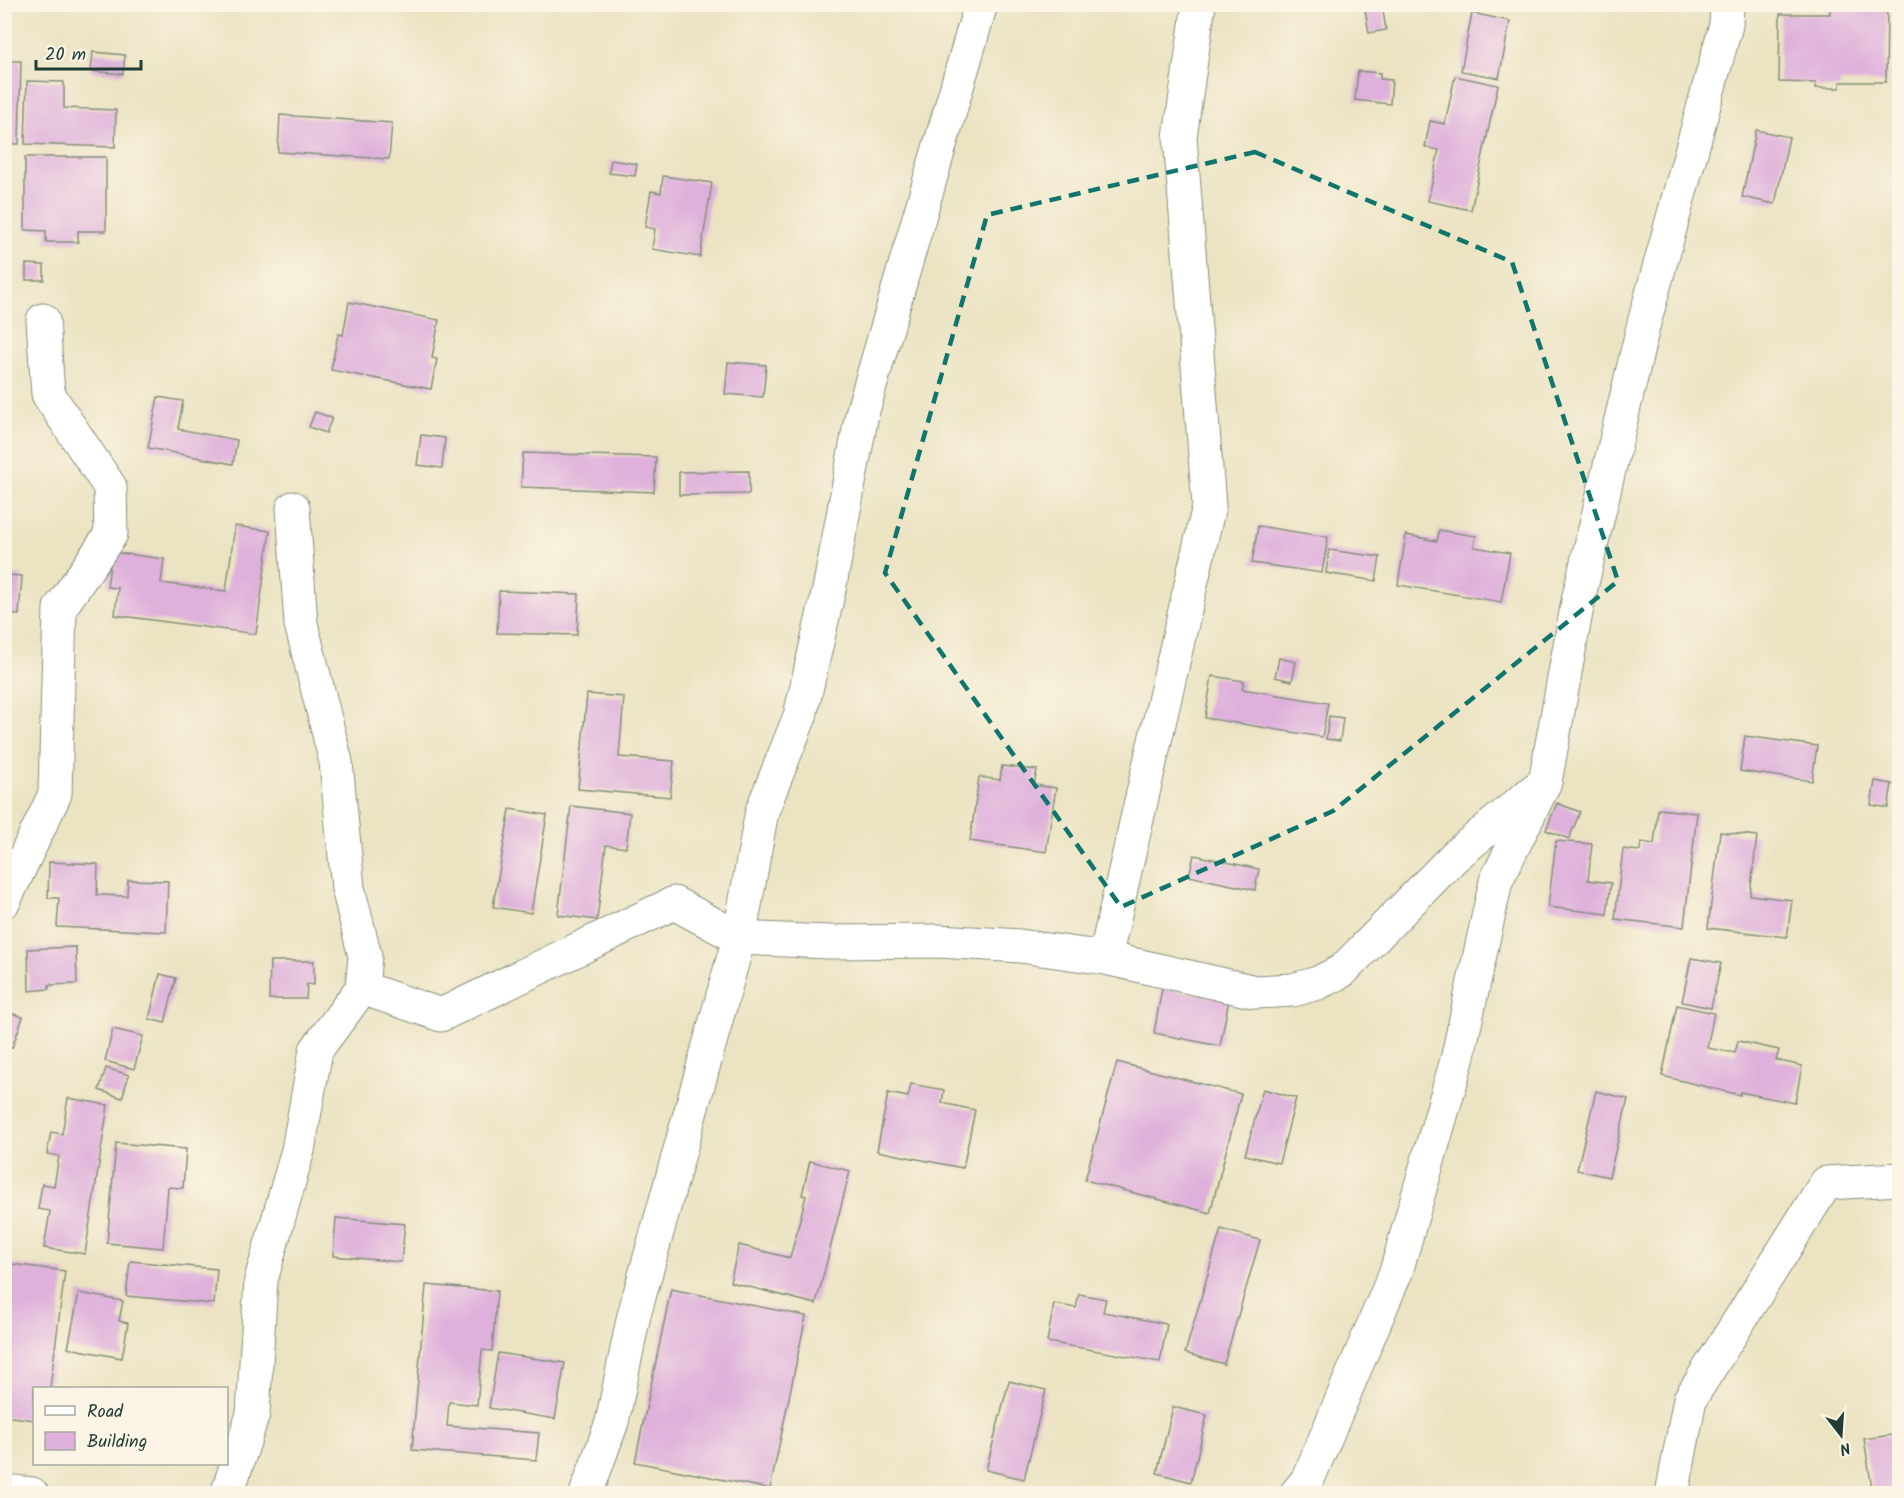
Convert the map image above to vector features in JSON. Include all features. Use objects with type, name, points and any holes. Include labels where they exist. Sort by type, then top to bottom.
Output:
[{"type":"street","points":[[586,1494],[612,1422],[634,1315],[739,938],[762,811],[802,705],[829,590],[862,414],[981,4]]},
{"type":"street","points":[[1105,958],[1209,506],[1180,137],[1199,4]]},
{"type":"street","points":[[1296,1494],[1308,1479],[1396,1272],[1457,1060],[1496,881],[1545,782],[1579,596],[1644,323],[1726,25],[1727,4]]},
{"type":"street","points":[[4,901],[55,794],[60,608],[111,534],[110,487],[48,394],[43,320]]},
{"type":"street","points":[[227,1494],[253,1414],[261,1280],[298,1150],[316,1050],[362,988],[365,956],[348,888],[336,762],[301,624],[293,508]]},
{"type":"street","points":[[362,988],[441,1016],[674,903],[739,938],[829,942],[939,941],[1020,946],[1105,958],[1256,992],[1293,990],[1318,983],[1342,971],[1455,856],[1545,782]]},
{"type":"street","points":[[1672,1494],[1690,1399],[1826,1183],[1899,1179]]},
{"type":"street","points":[[4,1491],[32,1494]]},
{"type":"highlighted area","points":[[1255,152],[1512,262],[1618,581],[1333,811],[1121,907],[885,573],[987,215]]},
{"type":"building","points":[[882,4],[927,4],[927,7],[882,7]]},
{"type":"building","points":[[1364,4],[1382,4],[1386,30],[1369,33]]},
{"type":"building","points":[[1499,4],[1521,4],[1521,9]]},
{"type":"building","points":[[1830,4],[1887,4],[1886,82],[1840,82],[1840,88],[1816,88],[1816,83],[1779,82],[1780,14],[1830,14]]},
{"type":"building","points":[[1472,13],[1510,21],[1499,78],[1461,71]]},
{"type":"building","points":[[93,52],[125,55],[123,74],[91,71]]},
{"type":"building","points":[[4,61],[21,61],[19,144],[4,144]]},
{"type":"building","points":[[1358,71],[1380,73],[1380,79],[1392,80],[1390,104],[1355,100]]},
{"type":"building","points":[[1455,76],[1498,85],[1471,210],[1428,201],[1439,150],[1425,147],[1430,121],[1445,124]]},
{"type":"building","points":[[27,81],[64,82],[64,108],[116,110],[115,147],[25,144]]},
{"type":"building","points":[[280,115],[392,123],[389,159],[278,152]]},
{"type":"building","points":[[1756,130],[1789,137],[1775,204],[1742,197]]},
{"type":"building","points":[[25,157],[106,157],[106,231],[78,231],[78,242],[46,242],[46,231],[25,230]]},
{"type":"building","points":[[611,160],[637,164],[635,176],[609,173]]},
{"type":"building","points":[[663,176],[712,183],[700,257],[652,249],[655,229],[645,227],[651,191],[661,193]]},
{"type":"building","points":[[26,264],[44,265],[44,280],[26,280]]},
{"type":"building","points":[[349,302],[439,320],[432,358],[437,359],[431,389],[331,370],[338,334],[343,335]]},
{"type":"building","points":[[728,362],[766,365],[763,397],[725,394]]},
{"type":"building","points":[[158,397],[183,401],[178,429],[237,440],[233,464],[148,448]]},
{"type":"building","points":[[315,412],[332,418],[326,433],[309,427]]},
{"type":"building","points":[[421,435],[445,438],[442,468],[417,465]]},
{"type":"building","points":[[523,453],[656,457],[654,492],[521,487]]},
{"type":"building","points":[[749,471],[749,494],[679,495],[679,472]]},
{"type":"building","points":[[235,526],[270,531],[256,634],[115,615],[118,588],[107,587],[112,552],[164,559],[161,583],[226,591]]},
{"type":"building","points":[[1258,526],[1328,537],[1322,573],[1252,563]]},
{"type":"building","points":[[1439,530],[1476,536],[1474,547],[1510,553],[1501,602],[1398,585],[1406,535],[1437,541]]},
{"type":"building","points":[[1329,550],[1380,557],[1376,581],[1326,573]]},
{"type":"building","points":[[4,575],[22,576],[19,615],[4,614]]},
{"type":"building","points":[[499,591],[579,594],[577,635],[497,633]]},
{"type":"building","points":[[5,630],[10,631],[6,655],[5,655]]},
{"type":"building","points":[[1279,658],[1296,662],[1292,681],[1275,677]]},
{"type":"building","points":[[1212,676],[1244,681],[1242,689],[1328,703],[1322,737],[1205,718]]},
{"type":"building","points":[[587,694],[624,697],[619,757],[674,761],[670,797],[578,789]]},
{"type":"building","points":[[1329,716],[1343,718],[1340,741],[1326,739]]},
{"type":"building","points":[[1745,736],[1817,746],[1812,781],[1740,771]]},
{"type":"building","points":[[1002,766],[1037,770],[1034,785],[1056,788],[1046,852],[970,841],[979,777],[1000,780]]},
{"type":"building","points":[[1875,781],[1892,784],[1888,808],[1871,805]]},
{"type":"building","points":[[1557,803],[1580,812],[1569,839],[1546,830]]},
{"type":"building","points":[[571,806],[630,813],[626,848],[606,845],[597,920],[558,915]]},
{"type":"building","points":[[510,809],[547,815],[531,913],[493,907]]},
{"type":"building","points":[[1658,809],[1697,813],[1684,927],[1615,919],[1623,849],[1640,851],[1641,842],[1654,844]]},
{"type":"building","points":[[1720,832],[1757,836],[1750,895],[1792,900],[1787,937],[1708,928]]},
{"type":"building","points":[[1556,841],[1592,844],[1588,880],[1611,883],[1607,914],[1548,907]]},
{"type":"building","points":[[1194,855],[1259,869],[1255,890],[1189,876]]},
{"type":"building","points":[[49,862],[98,864],[97,895],[127,896],[128,880],[168,881],[166,932],[57,927],[59,898],[48,898]]},
{"type":"building","points":[[76,947],[77,984],[49,985],[49,989],[29,991],[28,949]]},
{"type":"building","points":[[1691,958],[1721,963],[1711,1008],[1682,1002]]},
{"type":"building","points":[[270,961],[314,961],[314,985],[307,984],[306,999],[269,999]]},
{"type":"building","points":[[160,974],[176,978],[165,1023],[149,1019]]},
{"type":"building","points":[[1162,988],[1229,1000],[1220,1046],[1154,1033]]},
{"type":"building","points":[[1677,1005],[1714,1013],[1707,1048],[1735,1053],[1738,1041],[1779,1050],[1776,1060],[1802,1066],[1795,1103],[1740,1092],[1740,1095],[1662,1076]]},
{"type":"building","points":[[4,1011],[23,1017],[12,1048],[4,1045]]},
{"type":"building","points":[[113,1029],[143,1036],[134,1069],[105,1061]]},
{"type":"building","points":[[1117,1062],[1241,1094],[1210,1213],[1085,1180]]},
{"type":"building","points":[[106,1068],[129,1075],[122,1098],[99,1090]]},
{"type":"building","points":[[911,1084],[944,1090],[942,1103],[975,1110],[963,1168],[877,1151],[888,1093],[908,1097]]},
{"type":"building","points":[[1263,1089],[1296,1098],[1279,1163],[1245,1155]]},
{"type":"building","points":[[1596,1091],[1628,1099],[1609,1177],[1577,1170]]},
{"type":"building","points":[[68,1098],[108,1105],[85,1254],[44,1248],[50,1211],[38,1209],[42,1184],[54,1186],[59,1156],[47,1154],[51,1132],[62,1134]]},
{"type":"building","points":[[116,1143],[186,1149],[183,1188],[168,1187],[163,1248],[107,1243]]},
{"type":"building","points":[[810,1161],[850,1171],[816,1304],[730,1282],[739,1245],[790,1258],[806,1196],[802,1195]]},
{"type":"building","points":[[336,1218],[405,1224],[401,1262],[333,1256]]},
{"type":"building","points":[[1221,1229],[1260,1240],[1224,1364],[1185,1353]]},
{"type":"building","points":[[130,1261],[217,1269],[214,1304],[126,1296]]},
{"type":"building","points":[[4,1263],[65,1271],[50,1387],[33,1387],[33,1420],[4,1416]]},
{"type":"building","points":[[426,1285],[497,1291],[492,1351],[482,1350],[477,1405],[449,1402],[447,1426],[539,1433],[536,1460],[412,1450]]},
{"type":"building","points":[[671,1289],[806,1316],[770,1489],[635,1462]]},
{"type":"building","points":[[79,1293],[123,1301],[119,1321],[128,1323],[122,1358],[68,1348]]},
{"type":"building","points":[[1079,1294],[1106,1299],[1103,1312],[1167,1324],[1160,1362],[1047,1342],[1054,1304],[1076,1308]]},
{"type":"building","points":[[498,1353],[565,1363],[555,1419],[489,1408]]},
{"type":"building","points":[[1009,1381],[1046,1390],[1024,1479],[986,1470]]},
{"type":"building","points":[[1173,1407],[1207,1415],[1191,1482],[1157,1473]]},
{"type":"building","points":[[1898,1434],[1900,1494],[1873,1494],[1864,1439]]}]
